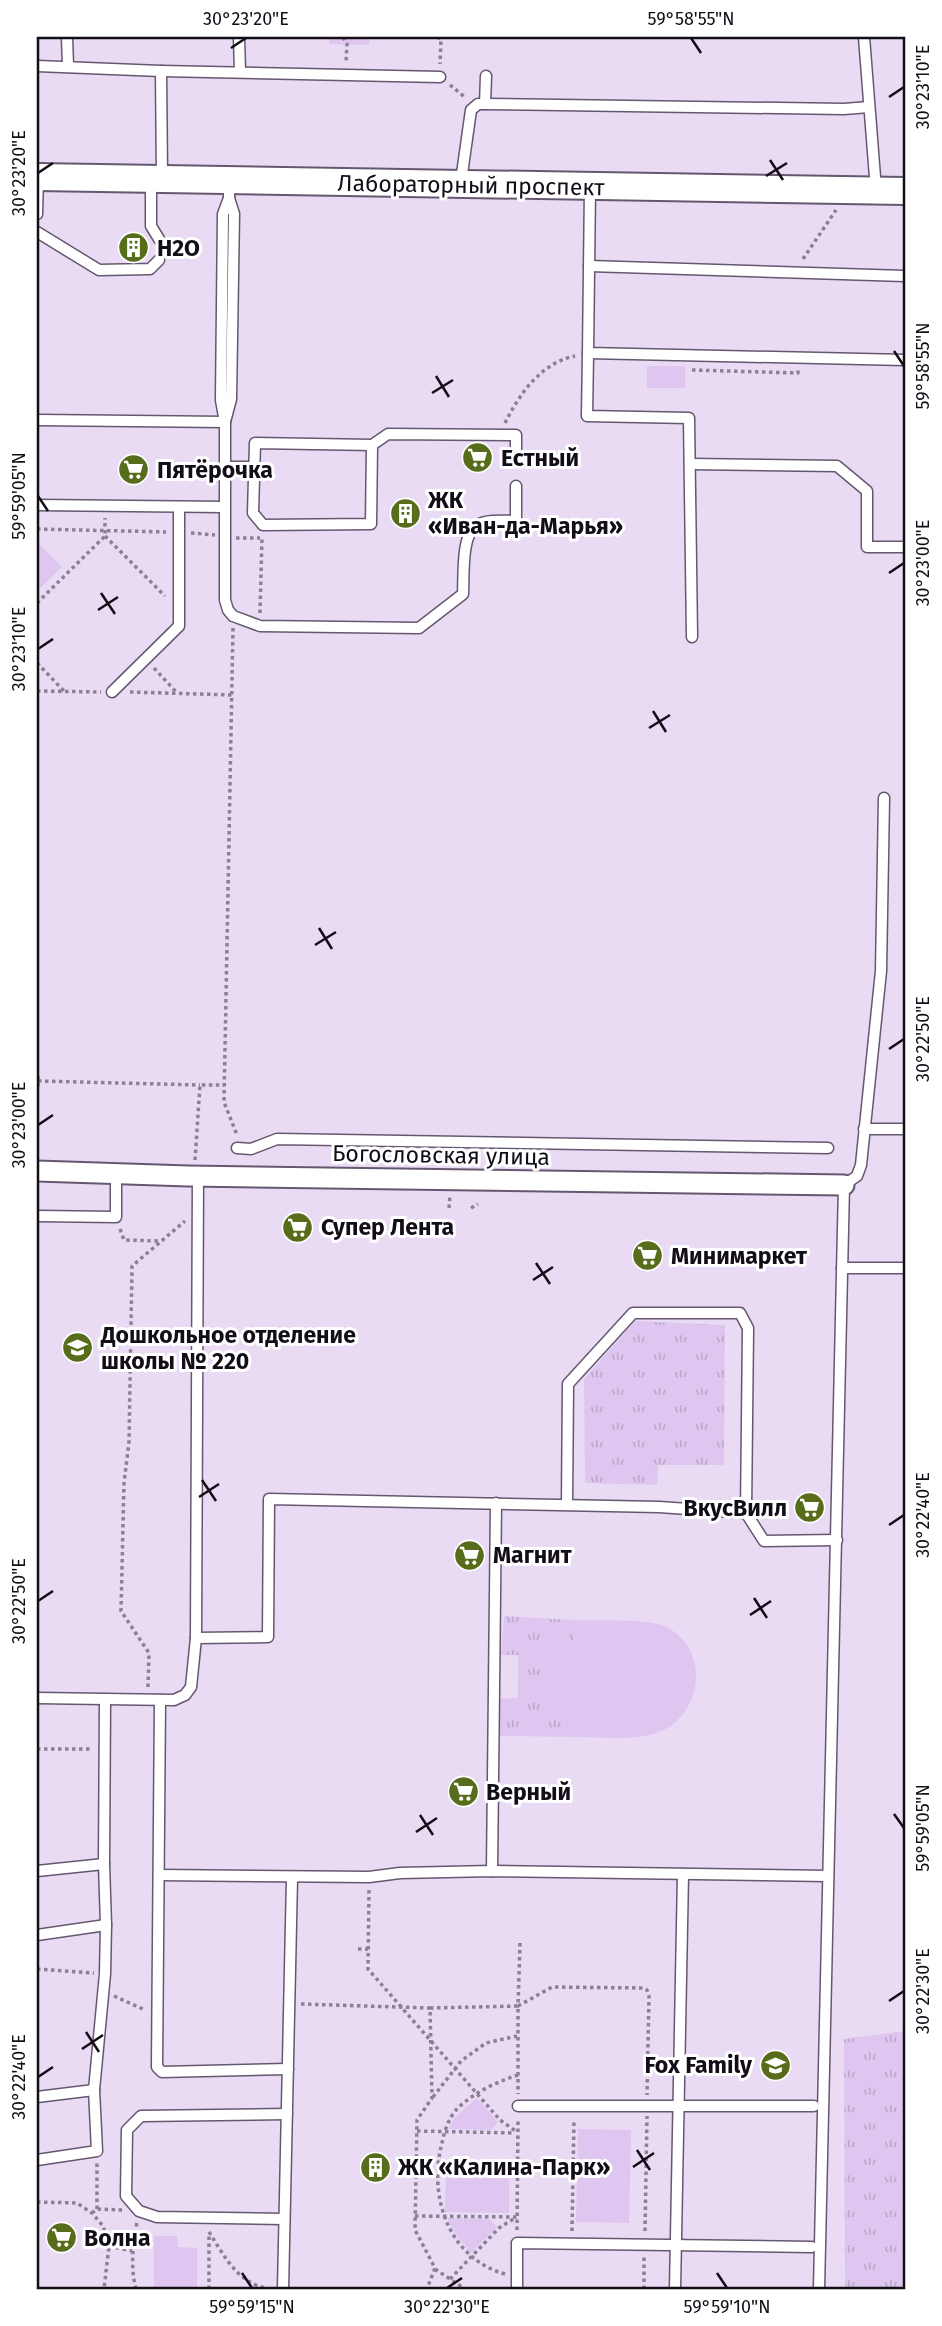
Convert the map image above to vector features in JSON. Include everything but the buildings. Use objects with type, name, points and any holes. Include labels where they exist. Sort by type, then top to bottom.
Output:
[{"type":"street","name":"Лабораторный проспект","points":[[38,177],[157,179],[229,189],[461,185],[905,191]]},
{"type":"street","name":"Богословская улица","points":[[37,1171],[196,1171],[844,1185]]},
{"type":"lane","points":[[67,37],[68,66]]},
{"type":"lane","points":[[239,37],[240,72]]},
{"type":"lane","points":[[864,37],[876,191]]},
{"type":"lane","points":[[37,66],[440,76]]},
{"type":"lane","points":[[159,239],[151,226],[157,179],[161,71]]},
{"type":"lane","points":[[482,104],[486,76]]},
{"type":"lane","points":[[461,185],[471,110],[482,104],[844,109],[869,107]]},
{"type":"lane","points":[[37,214],[38,177]]},
{"type":"lane","points":[[590,187],[587,416],[689,418],[691,637]]},
{"type":"lane","points":[[229,189],[223,214],[220,400],[225,422],[225,600],[233,616],[260,626],[419,628],[463,594],[467,536],[475,526],[489,521],[516,521],[516,485]]},
{"type":"lane","points":[[37,232],[99,270],[150,269],[159,260]]},
{"type":"lane","points":[[589,266],[905,276]]},
{"type":"lane","points":[[587,353],[905,360]]},
{"type":"lane","points":[[37,420],[225,422]]},
{"type":"lane","points":[[372,445],[371,524],[263,524],[253,513],[255,443],[372,445],[388,434],[516,435],[516,449]]},
{"type":"lane","points":[[690,464],[837,466],[867,491],[867,547],[905,547]]},
{"type":"lane","points":[[224,467],[253,467]]},
{"type":"lane","points":[[37,505],[224,507]]},
{"type":"lane","points":[[112,692],[179,626],[179,508]]},
{"type":"lane","points":[[819,2289],[844,1185],[857,1176],[861,1165],[881,971],[884,798]]},
{"type":"lane","points":[[864,1129],[905,1129]]},
{"type":"lane","points":[[237,1148],[251,1149],[277,1139],[828,1148]]},
{"type":"lane","points":[[37,1699],[174,1700],[185,1695],[191,1687],[196,1638],[196,1171]]},
{"type":"lane","points":[[37,1216],[116,1217],[116,1173]]},
{"type":"lane","points":[[842,1268],[905,1268]]},
{"type":"lane","points":[[567,1504],[568,1384],[633,1313],[740,1313],[748,1328],[746,1513],[764,1541],[836,1540]]},
{"type":"lane","points":[[196,1638],[268,1637],[269,1499],[567,1504],[746,1513]]},
{"type":"lane","points":[[492,1871],[496,1503]]},
{"type":"lane","points":[[37,2160],[97,2151],[94,2090],[106,1925],[105,1700]]},
{"type":"lane","points":[[160,1700],[157,2067],[162,2071],[288,2069]]},
{"type":"lane","points":[[37,1871],[104,1864]]},
{"type":"lane","points":[[159,1875],[292,1878],[369,1877],[400,1872],[492,1871],[828,1876]]},
{"type":"lane","points":[[675,2289],[683,1874]]},
{"type":"lane","points":[[283,2289],[292,1878]]},
{"type":"lane","points":[[37,1935],[106,1925]]},
{"type":"lane","points":[[37,2097],[94,2090]]},
{"type":"lane","points":[[518,2106],[814,2106]]},
{"type":"lane","points":[[284,2218],[157,2217],[139,2211],[126,2196],[127,2130],[141,2116],[286,2114]]},
{"type":"lane","points":[[517,2284],[517,2243],[812,2247]]},
{"type":"path","points":[[344,37],[346,74]]},
{"type":"path","points":[[438,37],[441,39],[440,76],[464,97],[482,104]]},
{"type":"path","points":[[794,272],[841,203]]},
{"type":"path","points":[[499,435],[524,390],[559,359],[575,356]]},
{"type":"path","points":[[105,506],[105,533],[179,610]]},
{"type":"path","points":[[260,626],[263,524]]},
{"type":"path","points":[[37,529],[262,538]]},
{"type":"path","points":[[37,603],[105,533]]},
{"type":"path","points":[[233,616],[224,1102],[237,1134],[237,1148]]},
{"type":"path","points":[[145,659],[179,694]]},
{"type":"path","points":[[37,663],[65,692]]},
{"type":"path","points":[[37,691],[232,695]]},
{"type":"path","points":[[38,1082],[224,1086]]},
{"type":"path","points":[[196,1171],[200,1085]]},
{"type":"path","points":[[471,1208],[478,1204]]},
{"type":"path","points":[[148,1700],[149,1653],[121,1611],[124,1483],[129,1442],[132,1266],[185,1223],[185,1212]]},
{"type":"path","points":[[116,1217],[124,1240],[163,1241]]},
{"type":"path","points":[[37,1749],[104,1750]]},
{"type":"path","points":[[369,1877],[368,1969],[500,2120],[517,2133]]},
{"type":"path","points":[[517,2243],[520,1943]]},
{"type":"path","points":[[358,1949],[368,1949]]},
{"type":"path","points":[[37,1969],[104,1974]]},
{"type":"path","points":[[289,2004],[430,2008],[519,2006],[552,1987],[647,1990],[644,2289]]},
{"type":"path","points":[[103,1990],[157,2015]]},
{"type":"path","points":[[430,2008],[432,2098]]},
{"type":"path","points":[[465,2289],[435,2269],[415,2230],[417,2120],[461,2061],[486,2043],[518,2036]]},
{"type":"path","points":[[517,2284],[472,2257],[454,2238],[443,2216],[437,2186],[438,2158],[444,2132],[455,2110],[498,2081],[518,2075]]},
{"type":"path","points":[[572,2243],[574,2106]]},
{"type":"path","points":[[417,2131],[517,2133]]},
{"type":"path","points":[[97,2151],[97,2209]]},
{"type":"path","points":[[37,2201],[77,2203],[92,2213],[103,2226],[109,2246],[104,2289]]},
{"type":"path","points":[[92,2213],[97,2209],[139,2211],[132,2251],[135,2289]]},
{"type":"path","points":[[415,2216],[517,2217]]},
{"type":"path","points":[[209,2217],[209,2289]]},
{"type":"path","points":[[450,2279],[499,2228],[517,2217]]},
{"type":"path","points":[[209,2232],[240,2276],[258,2288],[276,2289]]},
{"type":"path","points":[[109,2246],[132,2251]]},
{"type":"path","points":[[428,2289],[435,2269]]},
{"type":"green space","points":[[330,37],[370,37],[369,45],[329,44]]},
{"type":"green space","points":[[647,366],[685,366],[685,388],[647,388]]},
{"type":"green space","points":[[37,542],[62,567],[37,591]]},
{"type":"green space","points":[[635,1321],[725,1325],[724,1465],[658,1465],[657,1485],[585,1483],[584,1379]]},
{"type":"green space","points":[[504,1616],[573,1620],[573,1737],[499,1736],[500,1699],[518,1698],[518,1655],[501,1655]]},
{"type":"green space","points":[[573,1620],[656,1623],[679,1636],[689,1649],[695,1664],[693,1697],[685,1711],[674,1723],[649,1735],[627,1738],[573,1737],[573,1712],[542,1711],[543,1642],[573,1643]]},
{"type":"green space","points":[[905,2031],[905,2289],[845,2289],[844,2039]]},
{"type":"green space","points":[[477,2098],[498,2122],[491,2130],[449,2129],[454,2118]]},
{"type":"green space","points":[[578,2129],[631,2130],[629,2223],[576,2222]]},
{"type":"green space","points":[[446,2174],[509,2175],[509,2213],[445,2212]]},
{"type":"green space","points":[[447,2218],[489,2219],[497,2227],[471,2253]]},
{"type":"green space","points":[[154,2236],[177,2236],[178,2247],[197,2248],[197,2289],[154,2289]]},
{"type":"place","name":"H2O","points":[[134,248]]},
{"type":"place","name":"Естный","points":[[478,458]]},
{"type":"place","name":"Пятёрочка","points":[[134,470]]},
{"type":"place","name":"ЖК «Иван-да-Марья»","points":[[405,513]]},
{"type":"place","name":"Супер Лента","points":[[298,1227]]},
{"type":"place","name":"Минимаркет","points":[[648,1256]]},
{"type":"place","name":"Дошкольное отделение школы № 220","points":[[78,1348]]},
{"type":"place","name":"ВкусВилл","points":[[810,1508]]},
{"type":"place","name":"Магнит","points":[[470,1555]]},
{"type":"place","name":"Верный","points":[[463,1792]]},
{"type":"place","name":"Fox Family","points":[[775,2065]]},
{"type":"place","name":"ЖК «Калина-Парк»","points":[[375,2167]]},
{"type":"place","name":"Волна","points":[[61,2238]]}]
